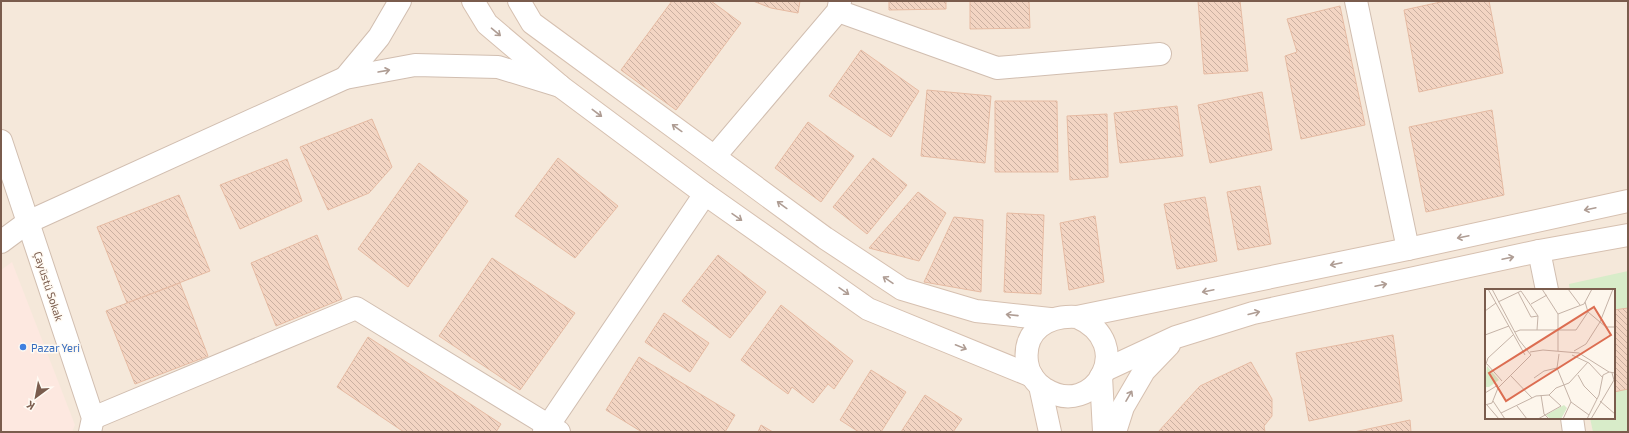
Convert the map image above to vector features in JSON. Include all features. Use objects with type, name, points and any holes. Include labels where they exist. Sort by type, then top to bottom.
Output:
[{"type":"main road","points":[[345,78],[379,36],[400,1]]},
{"type":"main road","points":[[473,1],[487,24],[560,86],[705,194],[868,308],[1036,381],[1051,393],[1064,397],[1077,395],[1089,390],[1099,382],[1107,357],[1105,344],[1099,332],[1089,322],[1077,317]]},
{"type":"main road","points":[[519,1],[532,23],[825,238],[902,289],[976,311],[1050,320]]},
{"type":"main road","points":[[1356,1],[1408,249]]},
{"type":"main road","points":[[715,156],[839,6],[997,68],[1160,54]]},
{"type":"main road","points":[[1,242],[28,222],[345,78],[415,65],[498,67],[560,86]]},
{"type":"main road","name":"Çayüstü Sokak","points":[[1,141],[28,222],[91,425]]},
{"type":"main road","points":[[91,425],[356,308],[550,430],[705,194]]},
{"type":"main road","points":[[1050,432],[1036,381],[1027,363],[1027,350],[1031,338],[1039,327],[1050,320],[1063,316],[1077,317],[1408,249],[1628,201]]},
{"type":"main road","points":[[1103,373],[1176,337],[1253,313],[1539,251],[1628,235]]},
{"type":"main road","points":[[1539,251],[1546,289]]},
{"type":"main road","points":[[1115,432],[1123,407],[1144,371],[1176,337]]},
{"type":"main road","points":[[1103,373],[1104,432]]},
{"type":"main road","points":[[1572,419],[1574,432]]},
{"type":"shaded area","points":[[1,1],[1628,1],[1628,432],[1,432]]},
{"type":"shaded area","name":"Pazar Yeri","points":[[12,262],[75,425],[72,432],[1,432],[1,270]]},
{"type":"green space","points":[[1628,271],[1628,432],[1593,432],[1590,419],[1615,419],[1615,289],[1570,289],[1569,284]]},
{"type":"building","points":[[672,1],[711,1],[741,23],[676,110],[621,70]]},
{"type":"building","points":[[753,1],[800,1],[798,13],[771,8]]},
{"type":"building","points":[[889,1],[946,1],[946,9],[889,10]]},
{"type":"building","points":[[970,1],[1029,1],[1030,28],[970,29]]},
{"type":"building","points":[[1198,1],[1240,1],[1248,71],[1204,74]]},
{"type":"building","points":[[1445,1],[1489,1],[1503,73],[1419,92],[1404,10]]},
{"type":"building","points":[[1340,6],[1365,125],[1301,139],[1285,56],[1297,52],[1287,19]]},
{"type":"building","points":[[861,50],[919,91],[891,137],[829,96]]},
{"type":"building","points":[[927,90],[991,96],[985,163],[921,156]]},
{"type":"building","points":[[1262,92],[1272,150],[1210,163],[1198,105]]},
{"type":"building","points":[[995,101],[1057,101],[1058,172],[995,172]]},
{"type":"building","points":[[1177,106],[1183,156],[1120,163],[1114,113]]},
{"type":"building","points":[[1492,110],[1504,195],[1426,212],[1409,127]]},
{"type":"building","points":[[1107,114],[1108,177],[1070,180],[1067,116]]},
{"type":"building","points":[[372,119],[392,167],[369,193],[328,210],[300,147]]},
{"type":"building","points":[[808,122],[854,156],[821,202],[775,168]]},
{"type":"building","points":[[558,158],[618,206],[575,258],[515,216]]},
{"type":"building","points":[[873,158],[907,185],[867,234],[833,207]]},
{"type":"building","points":[[287,159],[302,201],[240,229],[220,185]]},
{"type":"building","points":[[419,163],[468,201],[408,287],[358,249]]},
{"type":"building","points":[[1260,186],[1271,244],[1238,250],[1227,192]]},
{"type":"building","points":[[918,192],[946,213],[919,261],[869,248]]},
{"type":"building","points":[[179,195],[210,271],[127,303],[97,227]]},
{"type":"building","points":[[1205,197],[1217,261],[1177,269],[1164,204]]},
{"type":"building","points":[[1007,213],[1044,215],[1041,294],[1004,292]]},
{"type":"building","points":[[1095,216],[1104,282],[1069,290],[1060,223]]},
{"type":"building","points":[[954,217],[983,220],[981,292],[924,282]]},
{"type":"building","points":[[317,235],[342,299],[276,326],[251,263]]},
{"type":"building","points":[[718,255],[766,292],[730,338],[682,301]]},
{"type":"building","points":[[492,258],[575,313],[520,390],[439,336]]},
{"type":"building","points":[[180,283],[208,356],[135,384],[106,311]]},
{"type":"building","points":[[781,305],[853,361],[834,389],[828,384],[813,403],[792,387],[788,394],[741,360]]},
{"type":"building","points":[[1628,308],[1628,389],[1615,392],[1615,310]]},
{"type":"building","points":[[664,313],[709,343],[690,372],[645,342]]},
{"type":"building","points":[[1393,335],[1402,401],[1309,421],[1296,353]]},
{"type":"building","points":[[368,337],[501,424],[496,432],[404,432],[337,387]]},
{"type":"building","points":[[639,357],[735,415],[725,432],[642,432],[606,410]]},
{"type":"building","points":[[1251,362],[1272,399],[1272,416],[1264,426],[1265,432],[1158,432],[1200,386]]},
{"type":"building","points":[[871,370],[906,392],[881,432],[859,432],[840,420]]},
{"type":"building","points":[[925,395],[962,419],[953,432],[901,432]]},
{"type":"building","points":[[1410,420],[1411,432],[1354,432]]},
{"type":"building","points":[[761,425],[773,432],[758,432]]},
{"type":"place","name":"Pazar Yeri","points":[[23,347]]}]
